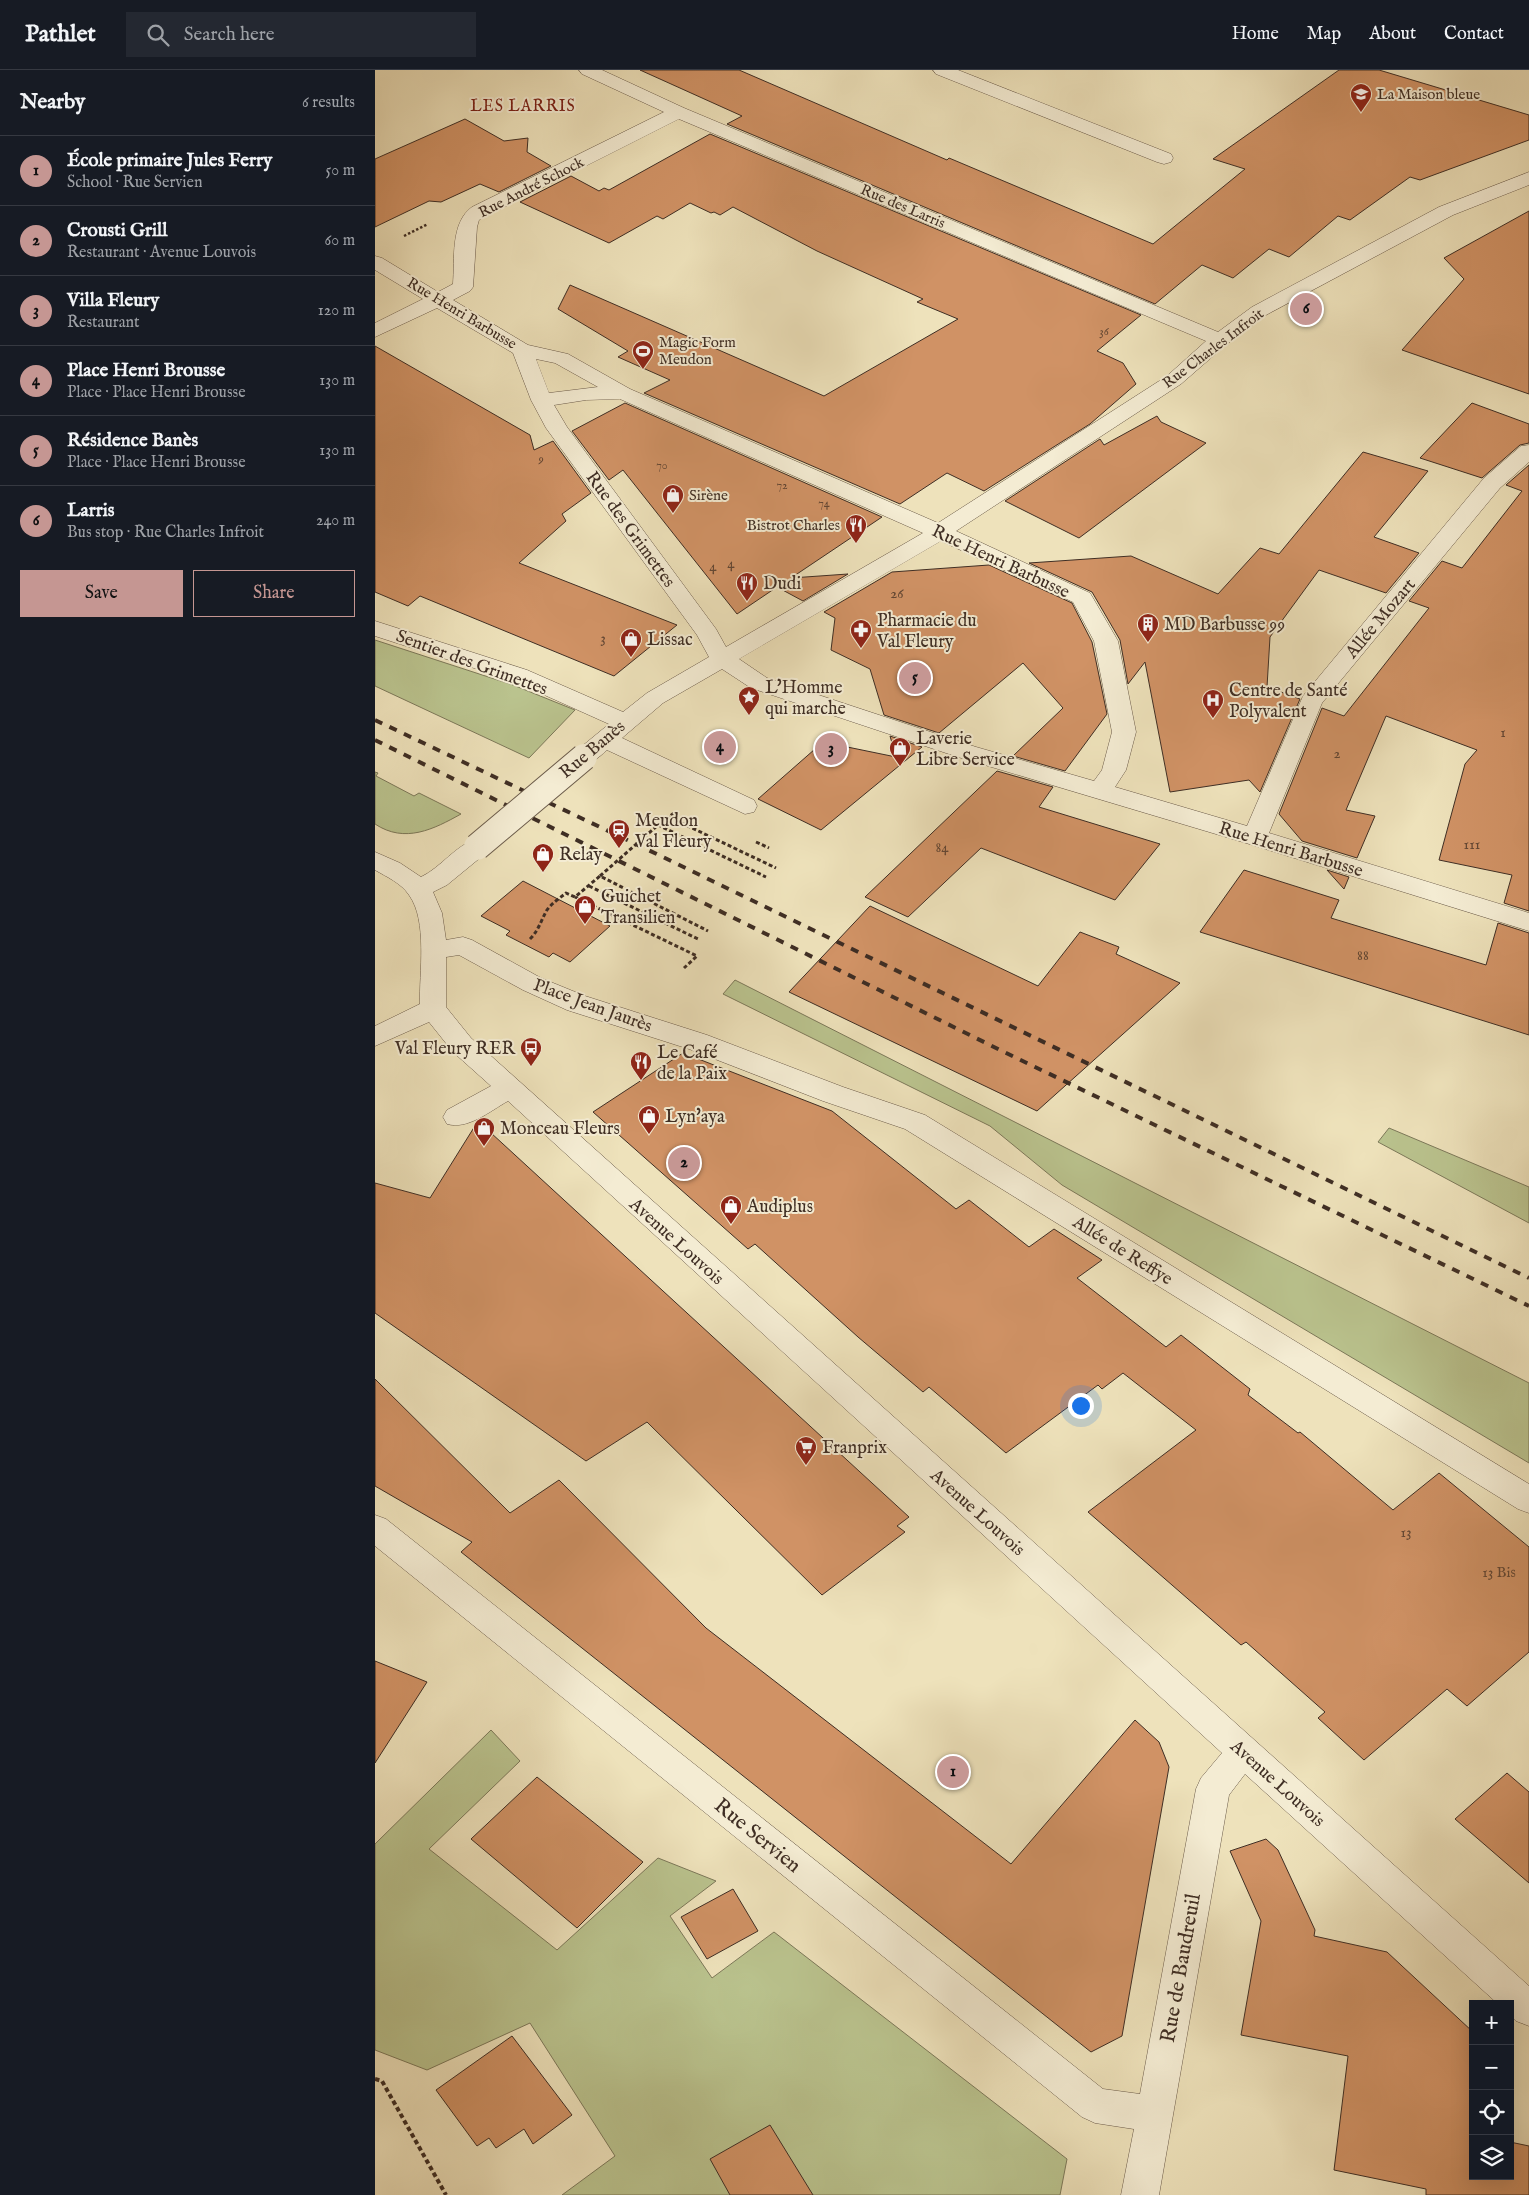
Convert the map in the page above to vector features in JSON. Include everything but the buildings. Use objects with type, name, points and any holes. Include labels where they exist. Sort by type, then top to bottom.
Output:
[{"type":"street","name":"Rue des Larris","points":[[588,70],[678,112],[1220,340]]},
{"type":"street","points":[[942,70],[1164,158]]},
{"type":"street","name":"Rue André Schock","points":[[439,300],[463,287],[467,227],[471,217],[678,112]]},
{"type":"street","name":"Rue Charles Infroit","points":[[939,532],[1174,380],[1220,340],[1267,306],[1445,211],[1529,178]]},
{"type":"street","name":"Rue Henri Barbusse","points":[[375,262],[522,350],[561,358],[623,393],[939,532],[1082,598],[1106,641],[1124,732],[1114,770],[1099,790],[1529,922]]},
{"type":"street","points":[[375,331],[439,300]]},
{"type":"street","name":"Rue Henri Barbusse","points":[[522,350],[541,400],[586,394],[623,393]]},
{"type":"street","name":"Rue des Grimettes","points":[[541,400],[557,428],[708,634],[721,658]]},
{"type":"street","name":"Allée Mozart","points":[[1255,837],[1311,701],[1492,483],[1529,451]]},
{"type":"street","name":"Rue Banès","points":[[419,888],[438,878],[477,847],[655,698],[939,532]]},
{"type":"street","name":"Sentier des Grimettes","points":[[375,628],[519,675],[624,722]]},
{"type":"street","points":[[721,658],[759,682],[967,752],[1099,790]]},
{"type":"street","points":[[605,739],[745,806]]},
{"type":"street","points":[[375,860],[408,879],[419,888],[429,915],[435,950],[431,992],[433,1009],[375,1037]]},
{"type":"street","name":"Place Jean Jaurès","points":[[435,950],[463,946],[532,984],[576,1003],[698,1042]]},
{"type":"street","name":"Avenue Louvois","points":[[433,1009],[462,1045],[509,1088],[791,1344],[1178,1690],[1243,1752],[1529,2009]]},
{"type":"street","name":"Allée de Reffye","points":[[698,1042],[833,1094],[915,1122],[1529,1500]]},
{"type":"street","points":[[457,1117],[509,1088]]},
{"type":"street","name":"Rue Servien","points":[[375,1528],[1095,2105],[1154,2114]]},
{"type":"street","name":"Rue de Baudreuil","points":[[1140,2195],[1213,1789],[1243,1752]]},
{"type":"path","points":[[399,238],[434,222]]},
{"type":"path","points":[[415,231],[423,231]]},
{"type":"path","points":[[575,897],[669,817],[776,868]]},
{"type":"path","points":[[658,826],[766,877]]},
{"type":"path","points":[[599,876],[708,931]]},
{"type":"path","points":[[588,886],[698,939]]},
{"type":"path","points":[[524,944],[541,929],[546,911],[566,893],[697,956],[685,968]]},
{"type":"path","points":[[375,2079],[382,2081],[446,2195]]},
{"type":"green space","points":[[375,640],[513,685],[575,710],[529,758],[375,686]]},
{"type":"green space","points":[[375,772],[378,773],[376,776],[414,796],[419,793],[461,814],[440,825],[419,832],[408,834],[386,830],[375,824]]},
{"type":"green space","points":[[735,980],[1529,1383],[1529,1463],[1062,1185],[990,1126],[723,994]]},
{"type":"green space","points":[[1389,1128],[1529,1187],[1529,1223],[1378,1142]]},
{"type":"green space","points":[[491,1730],[520,1761],[429,1849],[557,1950],[658,1858],[716,1881],[670,1916],[712,1978],[774,1932],[1067,2159],[1060,2195],[562,2195],[615,2156],[530,2023],[427,2070],[375,2050],[375,1844]]},
{"type":"railway","points":[[375,720],[665,858],[1529,1278]]},
{"type":"railway","points":[[375,740],[1000,1050],[1529,1306]]},
{"type":"place","name":"La Maison bleue","points":[[1361,113]]},
{"type":"place","name":"Larris","points":[[1306,309]]},
{"type":"place","name":"Magic Form Meudon","points":[[643,370]]},
{"type":"place","name":"Sirène","points":[[673,514]]},
{"type":"place","name":"Bistrot Charles","points":[[856,544]]},
{"type":"place","name":"Dudi","points":[[747,602]]},
{"type":"place","name":"MD Barbusse 99","points":[[1148,643]]},
{"type":"place","name":"Pharmacie du Val Fleury","points":[[861,649]]},
{"type":"place","name":"Lissac","points":[[631,658]]},
{"type":"place","name":"Résidence Banès","points":[[915,678]]},
{"type":"place","name":"L'Homme qui marche","points":[[749,716]]},
{"type":"place","name":"Centre de Santé Polyvalent","points":[[1213,719]]},
{"type":"place","name":"Place Henri Brousse","points":[[720,747]]},
{"type":"place","name":"Villa Fleury","points":[[831,749]]},
{"type":"place","name":"Laverie Libre Service","points":[[900,767]]},
{"type":"place","name":"Meudon Val Fleury","points":[[619,849]]},
{"type":"place","name":"Relay","points":[[543,873]]},
{"type":"place","name":"Guichet Transilien","points":[[585,925]]},
{"type":"place","name":"Val Fleury RER","points":[[531,1067]]},
{"type":"place","name":"Le Café de la Paix","points":[[641,1081]]},
{"type":"place","name":"Lyn'aya","points":[[649,1135]]},
{"type":"place","name":"Monceau Fleurs","points":[[484,1147]]},
{"type":"place","name":"Crousti Grill","points":[[684,1163]]},
{"type":"place","name":"Audiplus","points":[[731,1225]]},
{"type":"place","name":"Franprix","points":[[806,1466]]},
{"type":"place","name":"École primaire Jules Ferry","points":[[953,1772]]},
{"type":"district","name":"LES LARRIS","points":[[523,105]]}]
